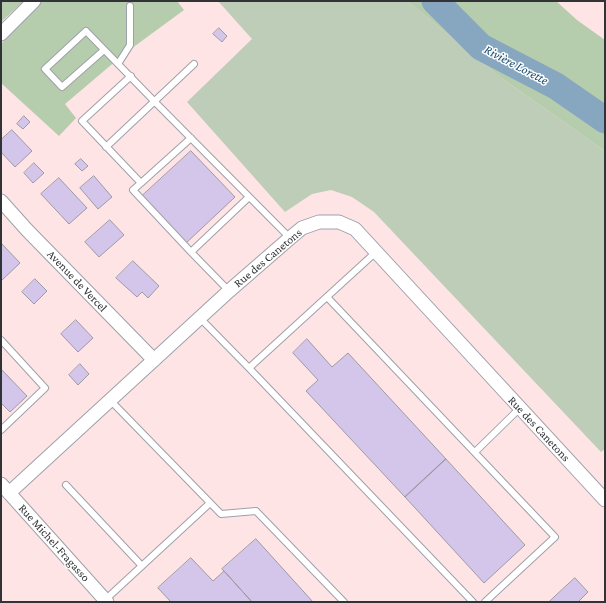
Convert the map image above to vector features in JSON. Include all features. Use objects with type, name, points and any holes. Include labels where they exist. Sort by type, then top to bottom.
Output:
[{"type":"street","points":[[1,34],[34,1]]},
{"type":"street","name":"Avenue de Vercel","points":[[1,201],[27,230],[154,360]]},
{"type":"street","name":"Rue des Canetons","points":[[5,488],[110,400],[229,291],[302,228],[319,222],[338,222],[355,230],[605,500]]},
{"type":"street","name":"Rue Michel-Fragasso","points":[[5,488],[106,601]]},
{"type":"lane","points":[[118,64],[130,45],[130,6]]},
{"type":"lane","points":[[104,50],[62,87],[45,69],[86,31],[131,76],[154,102],[290,238]]},
{"type":"lane","points":[[106,147],[194,64]]},
{"type":"lane","points":[[131,76],[82,121],[141,183]]},
{"type":"lane","points":[[191,138],[133,190],[229,291]]},
{"type":"lane","points":[[191,252],[250,197]]},
{"type":"lane","points":[[249,368],[376,252]]},
{"type":"lane","points":[[327,297],[555,537],[484,602]]},
{"type":"lane","points":[[200,318],[473,602]]},
{"type":"lane","points":[[1,340],[45,388],[1,430]]},
{"type":"lane","points":[[110,400],[221,514],[256,511],[344,602]]},
{"type":"lane","points":[[474,452],[520,408]]},
{"type":"lane","points":[[1,419],[6,425]]},
{"type":"lane","points":[[66,485],[142,566]]},
{"type":"lane","points":[[106,601],[210,503]]},
{"type":"shaded area","points":[[1,1],[605,1],[605,602],[1,602]]},
{"type":"green space","points":[[1,1],[24,1],[1,22]]},
{"type":"green space","points":[[42,1],[177,1],[184,10],[124,54],[65,104],[76,118],[59,136],[1,83],[1,44]]},
{"type":"green space","points":[[218,1],[407,1],[500,77],[605,151],[605,449],[601,452],[374,212],[352,197],[331,190],[312,194],[285,212],[187,102],[252,39]]},
{"type":"green space","points":[[407,1],[556,1],[577,20],[605,40],[605,151],[500,77]]},
{"type":"building","points":[[219,28],[227,36],[222,42],[213,34]]},
{"type":"building","points":[[24,116],[30,122],[23,129],[17,124]]},
{"type":"building","points":[[12,130],[32,151],[15,167],[1,152],[1,140]]},
{"type":"building","points":[[191,151],[235,197],[185,244],[141,197]]},
{"type":"building","points":[[81,159],[88,166],[82,171],[75,164]]},
{"type":"building","points":[[34,163],[44,173],[33,183],[24,173]]},
{"type":"building","points":[[94,176],[112,197],[98,209],[80,188]]},
{"type":"building","points":[[59,178],[87,208],[69,224],[41,194]]},
{"type":"building","points":[[110,220],[124,235],[99,257],[85,242]]},
{"type":"building","points":[[2,244],[20,263],[1,281],[1,246]]},
{"type":"building","points":[[133,261],[159,286],[148,298],[142,292],[137,297],[116,278]]},
{"type":"building","points":[[35,279],[47,291],[34,304],[22,292]]},
{"type":"building","points":[[76,320],[93,338],[78,352],[61,334]]},
{"type":"building","points":[[307,339],[332,367],[348,353],[446,459],[405,497],[306,391],[318,380],[293,353]]},
{"type":"building","points":[[80,364],[89,374],[78,385],[69,375]]},
{"type":"building","points":[[1,369],[27,396],[10,412],[1,403]]},
{"type":"building","points":[[446,459],[525,545],[484,583],[405,497]]},
{"type":"building","points":[[256,539],[313,602],[252,602],[222,569]]},
{"type":"building","points":[[191,558],[213,581],[224,571],[252,602],[171,602],[158,588]]},
{"type":"building","points":[[575,578],[588,592],[578,602],[549,602]]},
{"type":"waterway","name":"Rivière Lorette","points":[[435,1],[481,47],[556,86],[605,120]]}]
